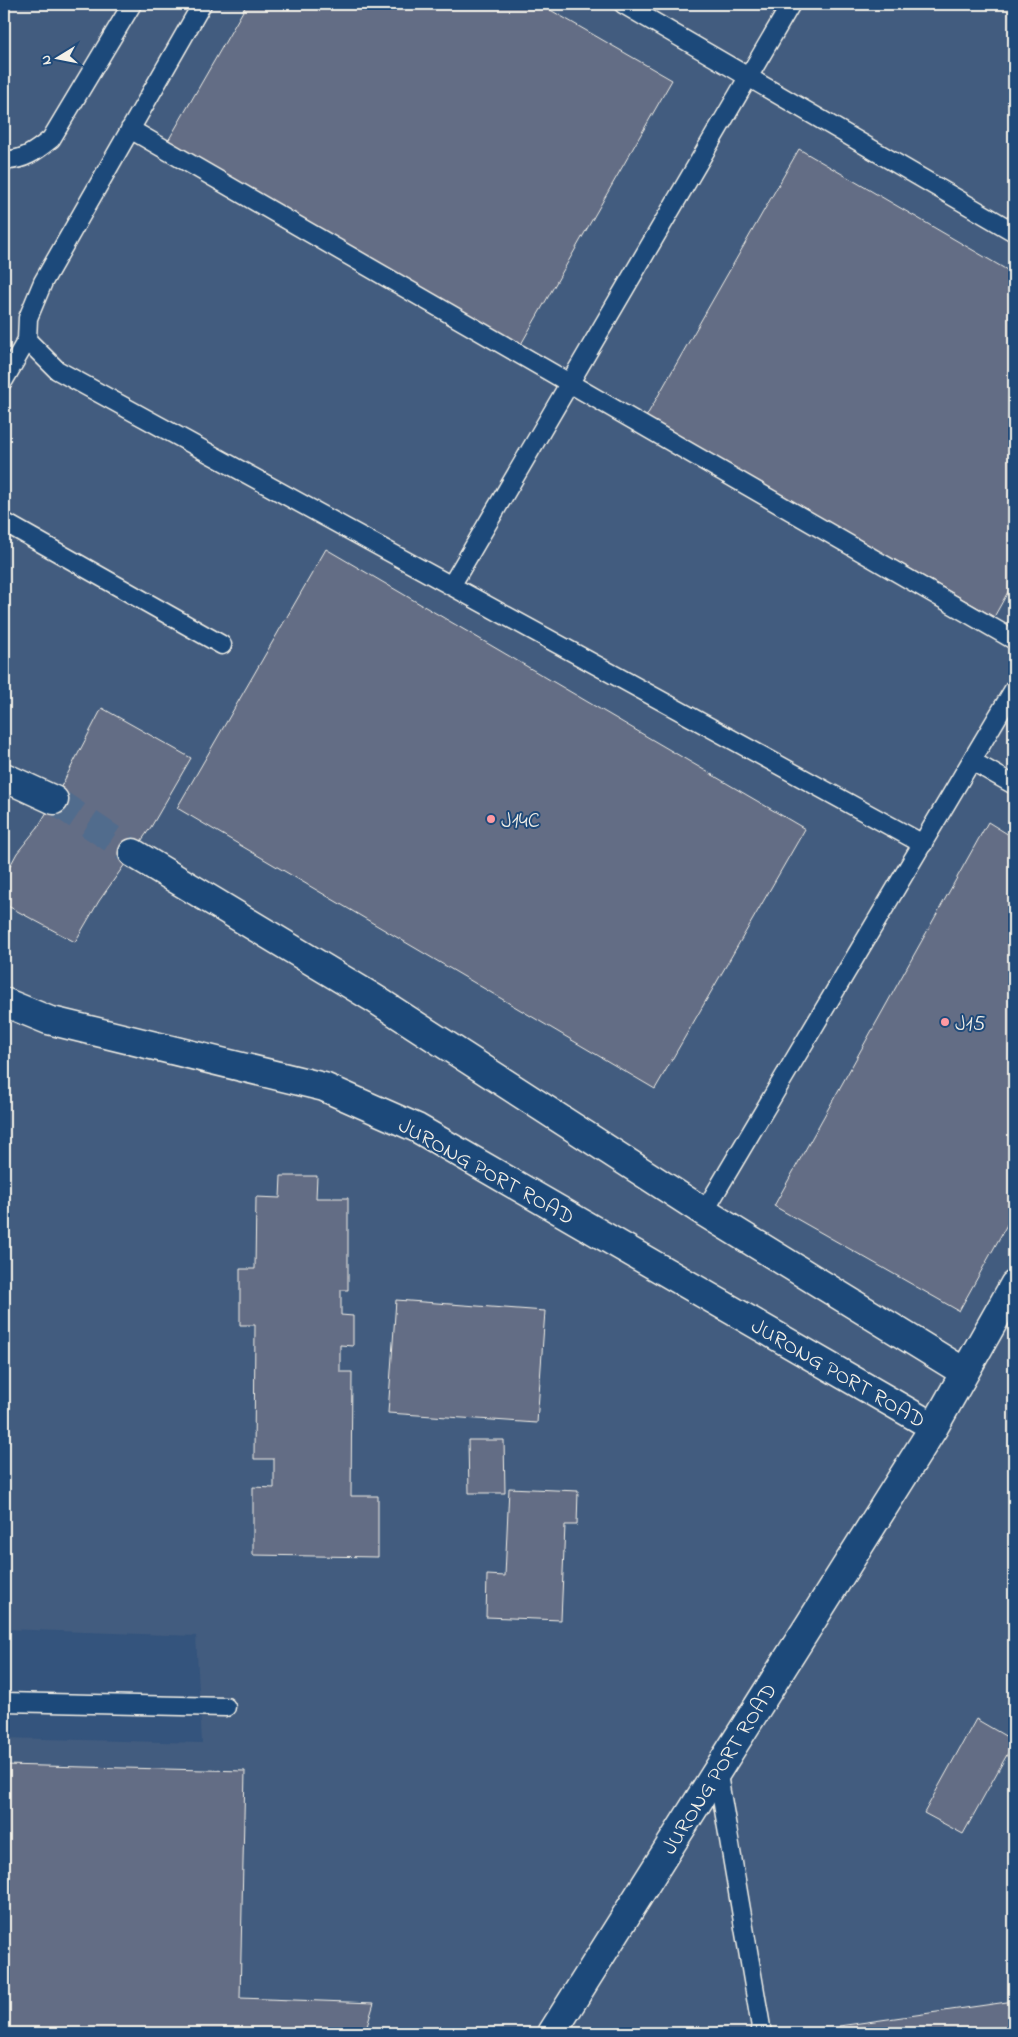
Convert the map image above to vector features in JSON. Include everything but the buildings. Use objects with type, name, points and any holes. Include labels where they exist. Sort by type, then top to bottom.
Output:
[{"type":"street","points":[[4,777],[54,800]]},
{"type":"street","points":[[133,853],[375,999],[704,1212],[964,1372]]},
{"type":"street","name":"JURONG PORT ROAD","points":[[4,1002],[48,1020],[324,1087],[417,1128],[934,1428]]},
{"type":"street","name":"JURONG PORT ROAD","points":[[552,2033],[934,1428],[1014,1285]]},
{"type":"lane","points":[[4,160],[14,160],[33,154],[51,139],[132,4]]},
{"type":"lane","points":[[4,380],[27,340],[28,318],[43,282],[202,4]]},
{"type":"lane","points":[[623,4],[1014,232]]},
{"type":"lane","points":[[451,586],[791,4]]},
{"type":"lane","points":[[130,129],[1014,640]]},
{"type":"lane","points":[[27,340],[57,370],[922,844]]},
{"type":"lane","points":[[4,522],[222,645]]},
{"type":"lane","points":[[704,1212],[1014,689]]},
{"type":"lane","points":[[972,761],[1014,785]]},
{"type":"lane","points":[[4,1702],[226,1707]]},
{"type":"lane","points":[[717,1769],[762,2033]]},
{"type":"shaded area","points":[[4,4],[1014,4],[1014,2033],[4,2033],[4,1738],[202,1743],[196,1636],[4,1629]]},
{"type":"tunnel","points":[[54,800],[133,853]]},
{"type":"place","name":"J14C","points":[[491,819]]},
{"type":"place","name":"J15","points":[[945,1022]]}]
